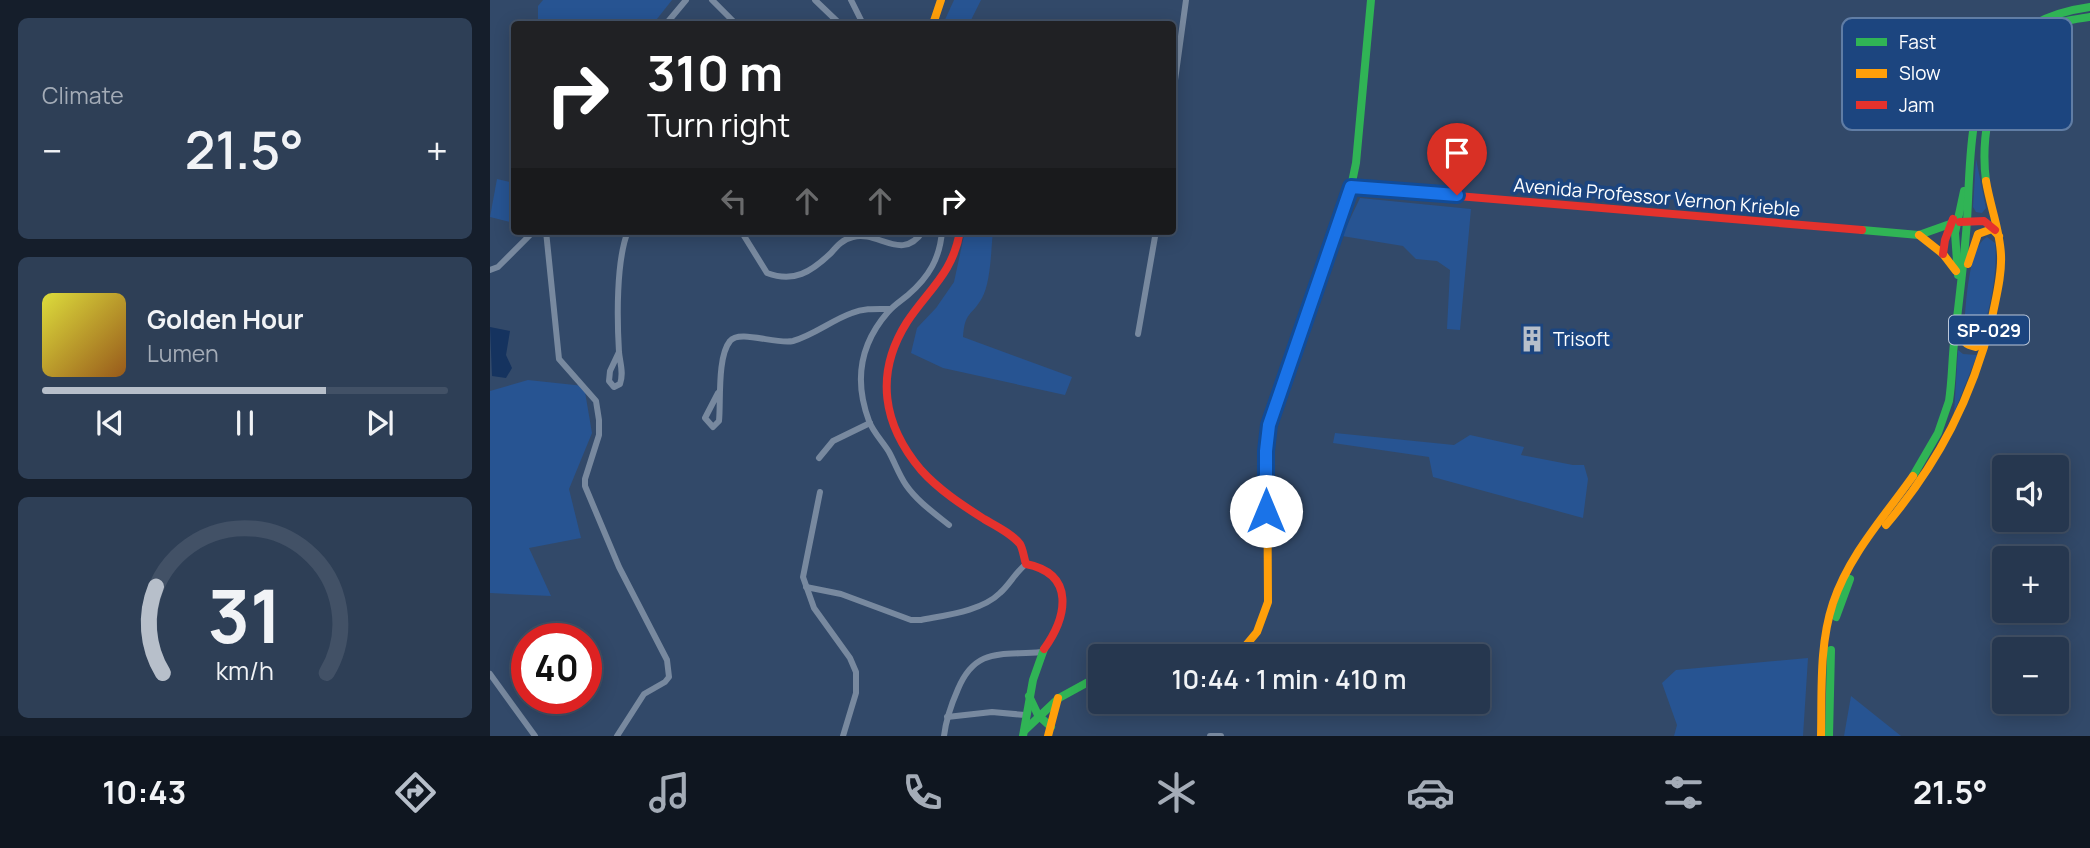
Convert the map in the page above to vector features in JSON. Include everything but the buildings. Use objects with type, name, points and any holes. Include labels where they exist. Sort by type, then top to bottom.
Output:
[{"type":"main road","points":[[934,21],[941,0]]},
{"type":"main road","points":[[1250,644],[1268,603],[1266,451],[1269,425],[1351,187],[1356,163],[1371,0]]},
{"type":"main road","name":"SP-029","points":[[2044,18],[2051,14],[2090,7]]},
{"type":"main road","name":"SP-029","points":[[2072,20],[2090,17]]},
{"type":"main road","name":"SP-029","points":[[1821,736],[1822,669],[1825,636],[1833,600],[1857,554],[1917,472],[1933,445],[1950,395],[1969,176],[1976,130]]},
{"type":"main road","name":"SP-029","points":[[1829,736],[1832,638],[1848,583],[1865,553],[1936,458],[1974,377],[1987,340],[2001,271],[2000,239],[1984,169],[1987,130]]},
{"type":"main road","name":"SP-029","points":[[1943,254],[1943,246],[1969,176]]},
{"type":"main road","name":"Avenida Professor Vernon Krieble","points":[[1351,187],[1919,235],[1966,221]]},
{"type":"main road","points":[[1966,221],[1986,221],[1993,225],[1995,230]]},
{"type":"main road","name":"SP-029","points":[[1953,223],[1960,292]]},
{"type":"main road","name":"SP-029","points":[[1960,292],[1976,237],[1982,231],[1995,230],[2000,239]]},
{"type":"main road","points":[[959,235],[953,263],[938,286],[907,322],[894,349],[884,376],[885,398],[892,423],[918,467],[942,490],[1021,545],[1026,564],[1037,565],[1046,570],[1063,592],[1056,630],[1041,652],[1029,696],[1023,734]]},
{"type":"main road","points":[[1919,235],[1943,254],[1957,272]]},
{"type":"main road","name":"SP-029","points":[[1958,320],[1960,335],[1966,344],[1976,347],[1987,340]]},
{"type":"main road","points":[[1023,734],[1038,715],[1058,698],[1074,686],[1088,680]]},
{"type":"main road","points":[[1029,696],[1038,715],[1051,727]]},
{"type":"main road","points":[[1048,736],[1058,698]]},
{"type":"street","points":[[668,21],[686,0]]},
{"type":"street","points":[[712,0],[733,21]]},
{"type":"street","points":[[815,0],[838,21]]},
{"type":"street","points":[[851,0],[862,21]]},
{"type":"street","points":[[1176,71],[1185,0]]},
{"type":"street","points":[[490,270],[498,267],[530,235]]},
{"type":"street","points":[[547,235],[559,359],[596,401],[599,420],[599,435],[585,486],[619,566],[667,660],[669,670],[669,677],[665,682],[644,694],[617,736]]},
{"type":"street","points":[[619,352],[609,376],[614,387],[622,381],[619,352],[620,270],[627,235]]},
{"type":"street","points":[[743,235],[767,273],[793,278],[810,270],[850,237],[859,236],[904,245],[913,242],[919,235]]},
{"type":"street","points":[[941,235],[937,260],[931,270],[909,294],[890,309],[871,337],[861,362],[861,389],[870,423],[906,485],[917,499],[949,525]]},
{"type":"street","points":[[1138,334],[1155,235]]},
{"type":"street","points":[[718,393],[705,418],[713,427],[719,421],[718,393],[729,343],[734,337],[792,341],[852,313],[890,309]]},
{"type":"street","points":[[819,458],[833,441],[870,423]]},
{"type":"street","points":[[820,492],[803,573],[814,608],[850,658],[856,672],[856,693],[843,736]]},
{"type":"street","points":[[806,587],[841,594],[911,620],[921,620],[986,604],[999,596],[1016,572],[1026,564]]},
{"type":"street","points":[[944,736],[947,717],[963,678],[972,665],[998,654],[1041,652]]},
{"type":"street","points":[[490,674],[535,736]]},
{"type":"street","points":[[947,717],[992,712],[1026,715]]},
{"type":"street","points":[[1051,727],[1056,736]]},
{"type":"street","points":[[1210,736],[1221,736]]},
{"type":"shaded area","points":[[543,0],[672,0],[655,21],[538,21],[538,6]]},
{"type":"shaded area","points":[[954,0],[981,0],[970,21],[944,21]]},
{"type":"shaded area","points":[[1976,159],[1986,208],[1982,213],[1976,212],[1973,207]]},
{"type":"shaded area","points":[[497,179],[511,182],[510,222],[490,217]]},
{"type":"shaded area","points":[[1360,198],[1471,209],[1460,330],[1447,329],[1450,270],[1437,261],[1416,259],[1403,246],[1342,236]]},
{"type":"shaded area","points":[[964,235],[993,235],[985,291],[967,318],[963,337],[1072,377],[1065,395],[943,368],[911,353],[917,328],[936,308],[954,282]]},
{"type":"shaded area","points":[[1987,237],[1995,243],[1992,292],[1979,339],[1969,341],[1965,337],[1964,327],[1969,278],[1976,252]]},
{"type":"shaded area","points":[[490,327],[510,331],[506,355],[512,368],[506,378],[492,376]]},
{"type":"shaded area","points":[[1958,350],[1963,354],[1977,355],[1954,413]]},
{"type":"shaded area","points":[[528,380],[584,386],[592,433],[569,489],[581,538],[529,548],[551,596],[490,593],[490,391]]},
{"type":"shaded area","points":[[1335,433],[1454,445],[1470,435],[1524,447],[1521,455],[1584,465],[1588,479],[1583,518],[1433,477],[1429,457],[1333,443]]},
{"type":"shaded area","points":[[1808,658],[1803,736],[1674,736],[1677,725],[1662,683],[1676,670]]},
{"type":"shaded area","points":[[1851,696],[1901,736],[1844,736]]},
{"type":"traffic: fast","points":[[1326,261],[1351,187],[1356,163],[1371,0]]},
{"type":"traffic: fast","points":[[2048,18],[2090,7]]},
{"type":"traffic: fast","points":[[2072,20],[2090,17]]},
{"type":"traffic: fast","points":[[1913,476],[1938,433],[1949,401],[1966,236],[1973,130]]},
{"type":"traffic: fast","points":[[1986,130],[1984,160],[1986,181]]},
{"type":"traffic: fast","points":[[1958,275],[1955,233],[1964,191]]},
{"type":"traffic: fast","points":[[1862,230],[1919,235],[1950,224]]},
{"type":"traffic: fast","points":[[1836,617],[1850,579]]},
{"type":"traffic: fast","points":[[1023,736],[1033,680],[1044,649]]},
{"type":"traffic: fast","points":[[1829,736],[1831,650]]},
{"type":"traffic: fast","points":[[1025,730],[1059,698],[1088,682]]},
{"type":"traffic: fast","points":[[1029,696],[1038,715],[1051,727]]},
{"type":"traffic: slow","points":[[934,21],[941,0]]},
{"type":"traffic: slow","points":[[1886,525],[1938,453],[1964,402],[1984,347],[1997,294],[2001,263],[1999,236],[1986,181]]},
{"type":"traffic: slow","points":[[1968,264],[1978,234],[1992,229],[1999,236]]},
{"type":"traffic: slow","points":[[1919,235],[1943,254],[1956,271]]},
{"type":"traffic: slow","points":[[1247,644],[1257,632],[1268,602],[1267,435],[1326,261]]},
{"type":"traffic: slow","points":[[1959,330],[1964,342],[1969,345],[1976,347],[1987,340]]},
{"type":"traffic: slow","points":[[1821,736],[1823,652],[1833,603],[1858,553],[1913,476]]},
{"type":"traffic: slow","points":[[1048,736],[1058,698]]},
{"type":"traffic: jam","points":[[1351,187],[1862,230]]},
{"type":"traffic: jam","points":[[1943,254],[1953,219]]},
{"type":"traffic: jam","points":[[1960,222],[1984,221],[1995,230]]},
{"type":"traffic: jam","points":[[959,235],[946,270],[907,322],[897,341],[890,361],[887,399],[898,435],[921,470],[951,497],[1012,536],[1020,544],[1026,564],[1042,569],[1053,577],[1060,587],[1062,611],[1044,649]]},
{"type":"place","name":"Trisoft","points":[[1532,339]]},
{"type":"route","points":[[1266,511],[1269,425],[1351,187],[1457,195]]}]
